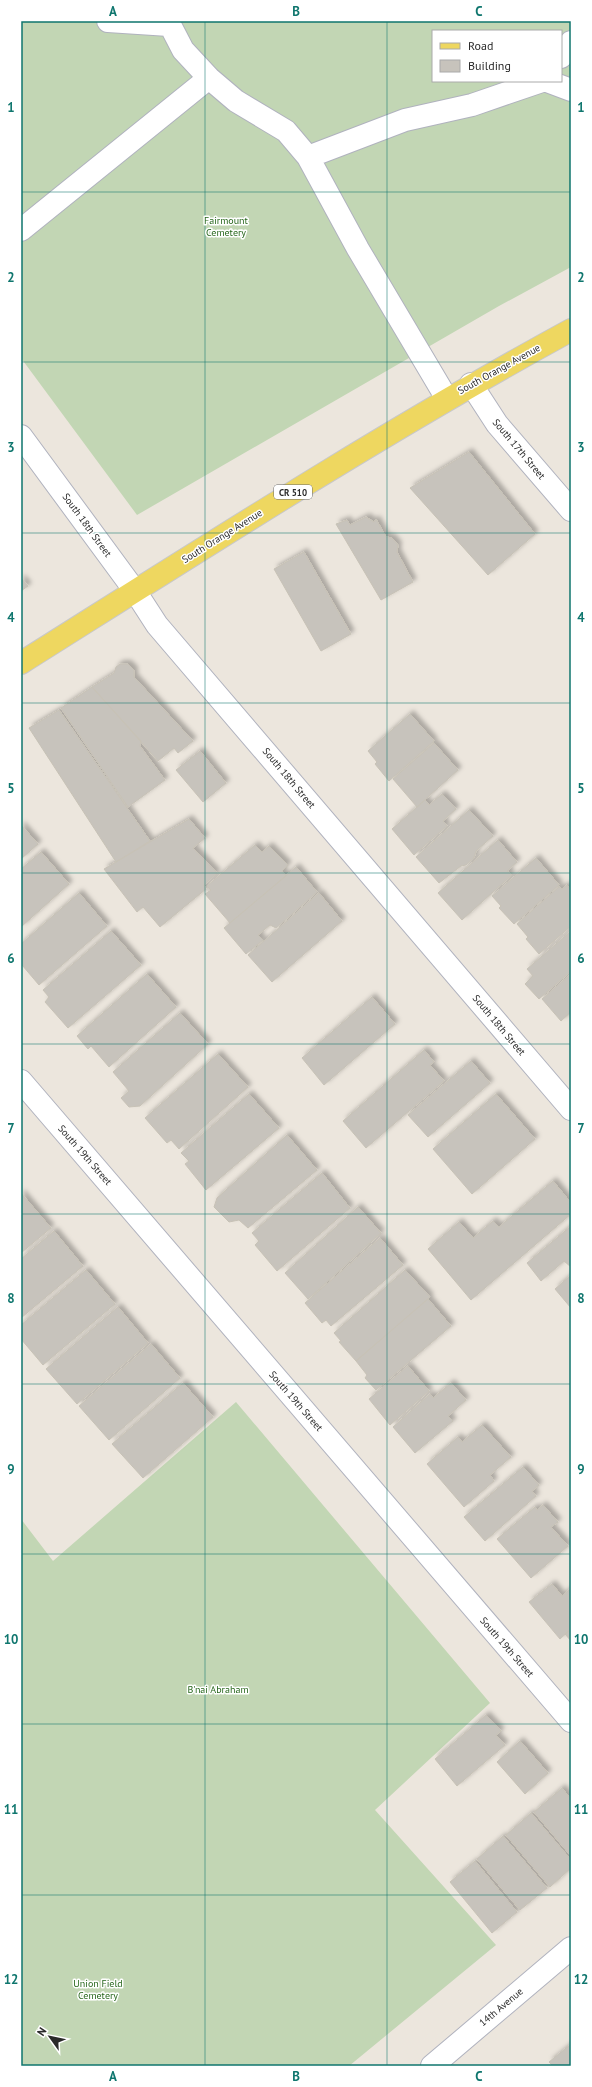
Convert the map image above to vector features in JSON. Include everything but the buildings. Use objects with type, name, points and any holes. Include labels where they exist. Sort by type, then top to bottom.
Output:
[{"type":"main road","name":"South Orange Avenue","points":[[21,663],[323,473],[471,384],[571,330]]},
{"type":"street","points":[[108,21],[169,23],[182,50],[209,78],[236,101],[286,131],[308,157],[358,249],[447,399]]},
{"type":"street","points":[[562,56],[571,42]]},
{"type":"street","points":[[21,230],[209,78]]},
{"type":"street","points":[[308,157],[405,120],[472,105],[539,82]]},
{"type":"street","points":[[550,82],[571,90]]},
{"type":"street","name":"South 17th Street","points":[[471,384],[497,424],[571,510]]},
{"type":"street","name":"South 18th Street","points":[[21,436],[135,591],[158,625],[571,1109]]},
{"type":"street","name":"South 19th Street","points":[[21,1081],[571,1721]]},
{"type":"street","name":"14th Avenue","points":[[432,2066],[571,1948]]},
{"type":"green space","name":"Fairmount Cemetery","points":[[21,21],[571,21],[571,267],[499,306],[137,515],[21,358]]},
{"type":"green space","name":"B'nai Abraham","points":[[236,1402],[490,1703],[375,1810],[496,1945],[349,2066],[21,2066],[21,1519],[53,1561]]},
{"type":"park label","name":"Union Field Cemetery","points":[[98,1988]]}]
